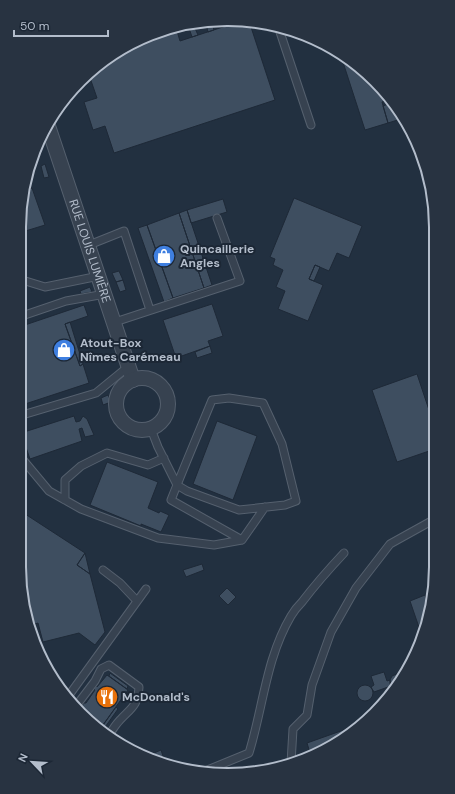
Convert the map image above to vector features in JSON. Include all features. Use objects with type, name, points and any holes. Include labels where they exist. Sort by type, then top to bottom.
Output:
[{"type":"street","name":"RUE LOUIS LUMIÈRE","points":[[50,132],[100,276],[133,380]]},
{"type":"street","points":[[142,378],[151,380],[159,384],[165,391],[168,400],[168,409],[165,417],[159,424],[151,429],[141,430],[131,428],[123,422],[118,413],[116,403],[119,393],[124,385],[133,380],[142,378]]},
{"type":"lane","points":[[280,33],[311,125]]},
{"type":"lane","points":[[115,322],[240,281],[217,218]]},
{"type":"lane","points":[[89,245],[124,231],[150,310]]},
{"type":"lane","points":[[26,281],[45,287],[100,276]]},
{"type":"lane","points":[[26,315],[66,301],[105,294]]},
{"type":"lane","points":[[26,414],[96,393],[129,366]]},
{"type":"lane","points":[[151,429],[177,485],[187,491],[239,510],[284,505],[296,501],[282,444],[263,403],[229,398],[212,400],[177,485],[171,500],[242,540]]},
{"type":"lane","points":[[65,500],[65,480],[81,466],[107,454],[148,465],[164,458]]},
{"type":"lane","points":[[26,463],[49,491],[81,509],[158,538],[214,545],[242,540],[265,507]]},
{"type":"lane","points":[[291,757],[293,729],[307,715],[312,685],[331,632],[356,588],[390,544],[429,522]]},
{"type":"lane","points":[[213,768],[249,753],[256,731],[265,684],[277,647],[291,616],[344,553]]},
{"type":"lane","points":[[103,570],[120,583],[137,601]]},
{"type":"lane","points":[[71,693],[146,589]]},
{"type":"lane","points":[[79,702],[95,681],[101,669],[109,665],[139,687],[138,697],[133,708],[120,720],[112,731]]},
{"type":"building","points":[[213,26],[214,30],[208,32],[207,27]]},
{"type":"building","points":[[226,26],[251,28],[275,100],[114,153],[105,126],[93,130],[84,102],[97,98],[91,80],[116,60],[150,41],[177,32],[180,41]]},
{"type":"building","points":[[195,29],[198,35],[192,37],[190,30]]},
{"type":"building","points":[[343,63],[370,85],[384,101],[382,102],[388,123],[365,130]]},
{"type":"building","points":[[387,105],[398,120],[388,123],[383,106]]},
{"type":"building","points":[[45,164],[49,177],[44,178],[41,166]]},
{"type":"building","points":[[32,188],[45,225],[26,231],[26,214],[30,189]]},
{"type":"building","points":[[294,198],[362,226],[349,258],[337,253],[329,271],[315,265],[309,279],[323,285],[308,321],[278,309],[285,291],[276,287],[283,270],[273,265],[275,259],[270,257]]},
{"type":"building","points":[[223,199],[227,212],[191,223],[187,210]]},
{"type":"building","points":[[187,210],[212,285],[204,288],[179,213]]},
{"type":"building","points":[[179,213],[204,288],[173,298],[147,225]]},
{"type":"building","points":[[147,225],[173,298],[164,302],[138,228]]},
{"type":"building","points":[[315,265],[320,267],[314,281],[309,279]]},
{"type":"building","points":[[119,271],[123,280],[116,282],[112,273]]},
{"type":"building","points":[[123,280],[126,290],[120,292],[116,282]]},
{"type":"building","points":[[90,287],[92,292],[81,294],[80,291]]},
{"type":"building","points":[[212,304],[223,336],[208,341],[210,346],[176,358],[163,320]]},
{"type":"building","points":[[84,305],[88,316],[65,324],[80,366],[83,364],[89,383],[26,404],[26,325]]},
{"type":"building","points":[[70,322],[83,364],[80,366],[65,324]]},
{"type":"building","points":[[210,346],[212,353],[197,358],[195,352]]},
{"type":"building","points":[[417,374],[429,410],[429,451],[397,462],[372,390]]},
{"type":"building","points":[[108,395],[111,402],[103,405],[101,398]]},
{"type":"building","points":[[74,416],[76,422],[80,421],[83,416],[87,419],[94,435],[85,437],[82,428],[79,429],[82,441],[30,459],[26,447],[26,431]]},
{"type":"building","points":[[217,421],[257,436],[233,500],[193,484]]},
{"type":"building","points":[[107,462],[158,482],[148,508],[159,513],[160,511],[169,515],[161,532],[141,524],[141,526],[90,505]]},
{"type":"building","points":[[26,515],[85,553],[77,565],[90,574],[105,632],[95,645],[79,633],[43,642],[38,623],[35,624],[33,619],[26,580]]},
{"type":"building","points":[[85,553],[90,574],[77,565]]},
{"type":"building","points":[[202,564],[204,570],[186,577],[183,570]]},
{"type":"building","points":[[227,588],[236,597],[228,605],[219,596]]},
{"type":"building","points":[[425,595],[425,606],[419,628],[410,601]]},
{"type":"building","points":[[384,672],[387,681],[390,680],[391,684],[389,687],[374,692],[371,687],[374,685],[371,676]]},
{"type":"building","points":[[110,673],[128,686],[127,689],[109,676]]},
{"type":"building","points":[[398,673],[390,684],[390,680],[392,676]]},
{"type":"building","name":"McDonald's","points":[[107,675],[128,690],[103,725],[82,706],[86,703],[96,686],[97,687]]},
{"type":"building","points":[[362,685],[368,685],[373,690],[371,699],[368,701],[362,701],[357,696],[357,690]]},
{"type":"building","points":[[116,707],[118,709],[106,726],[103,725]]},
{"type":"building","points":[[345,729],[309,751],[307,743]]},
{"type":"building","points":[[161,750],[163,757],[163,757],[152,754]]},
{"type":"place","name":"Quincaillerie Angles","points":[[164,256]]},
{"type":"place","name":"Atout-Box Nîmes Carémeau","points":[[64,350]]},
{"type":"place","name":"McDonald's","points":[[107,697]]}]
